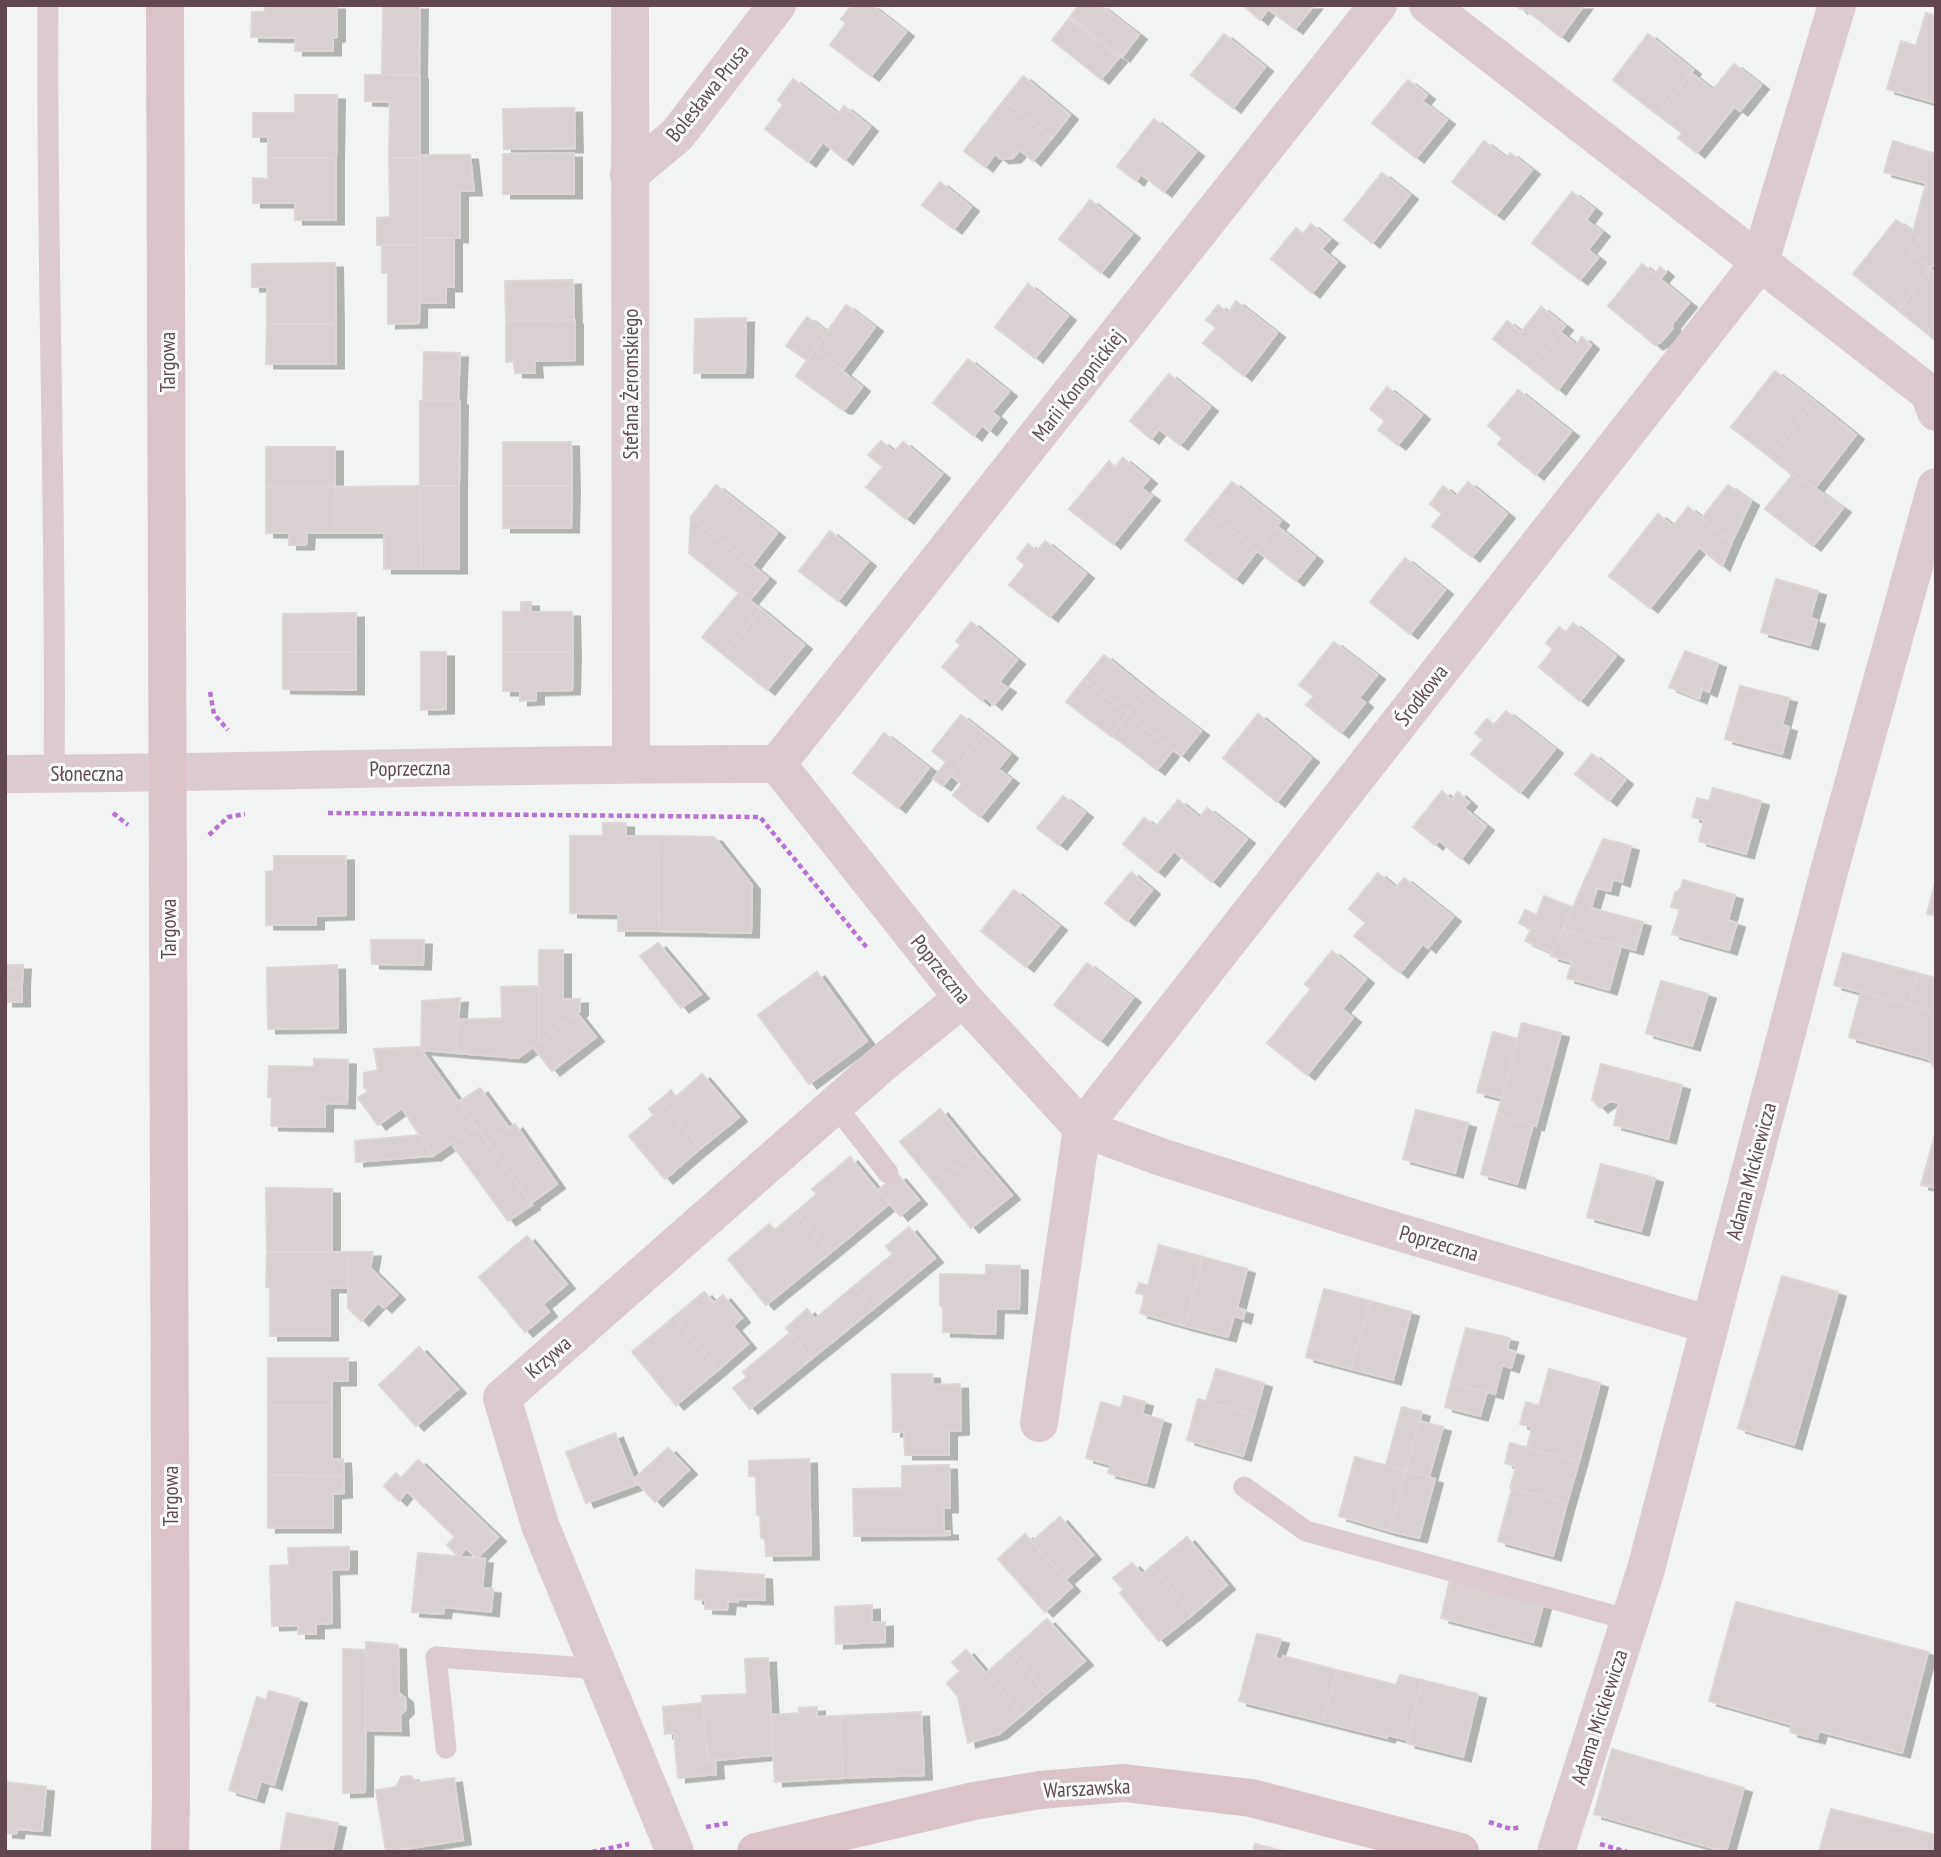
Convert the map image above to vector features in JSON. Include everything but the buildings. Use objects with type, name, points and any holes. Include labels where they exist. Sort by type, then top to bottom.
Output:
[{"type":"main road","name":"Targowa","points":[[165,5],[172,1796],[170,1852]]},
{"type":"main road","name":"Warszawska","points":[[756,1852],[974,1801],[1040,1790],[1124,1783],[1251,1798],[1460,1852]]},
{"type":"street","name":"Stefana Żeromskiego","points":[[629,5],[631,763]]},
{"type":"street","name":"Bolesława Prusa","points":[[629,175],[677,135],[777,5]]},
{"type":"street","name":"Marii Konopnickiej","points":[[777,764],[1378,5]]},
{"type":"street","points":[[1428,5],[1929,393],[1936,412]]},
{"type":"street","points":[[1760,262],[1837,5]]},
{"type":"street","name":"Środkowa","points":[[1082,1128],[1760,262]]},
{"type":"street","name":"Adama Mickiewicza","points":[[1556,1852],[1646,1569],[1831,864],[1926,559],[1936,489]]},
{"type":"street","name":"Poprzeczna","points":[[169,773],[631,763],[777,764],[963,999],[1082,1128],[1161,1157],[1369,1223],[1710,1325]]},
{"type":"street","name":"Słoneczna","points":[[5,774],[169,773]]},
{"type":"street","name":"Krzywa","points":[[675,1852],[540,1525],[502,1398],[884,1062],[963,999]]},
{"type":"street","points":[[1039,1423],[1082,1128]]},
{"type":"lane","points":[[48,5],[54,774]]},
{"type":"lane","points":[[835,1105],[888,1174]]},
{"type":"lane","points":[[1244,1487],[1306,1531],[1629,1620]]},
{"type":"lane","points":[[446,1748],[436,1657],[600,1669]]},
{"type":"path","points":[[210,689],[214,714],[232,735]]},
{"type":"path","points":[[324,813],[760,817],[876,958]]},
{"type":"path","points":[[207,837],[228,817],[247,814]]}]
